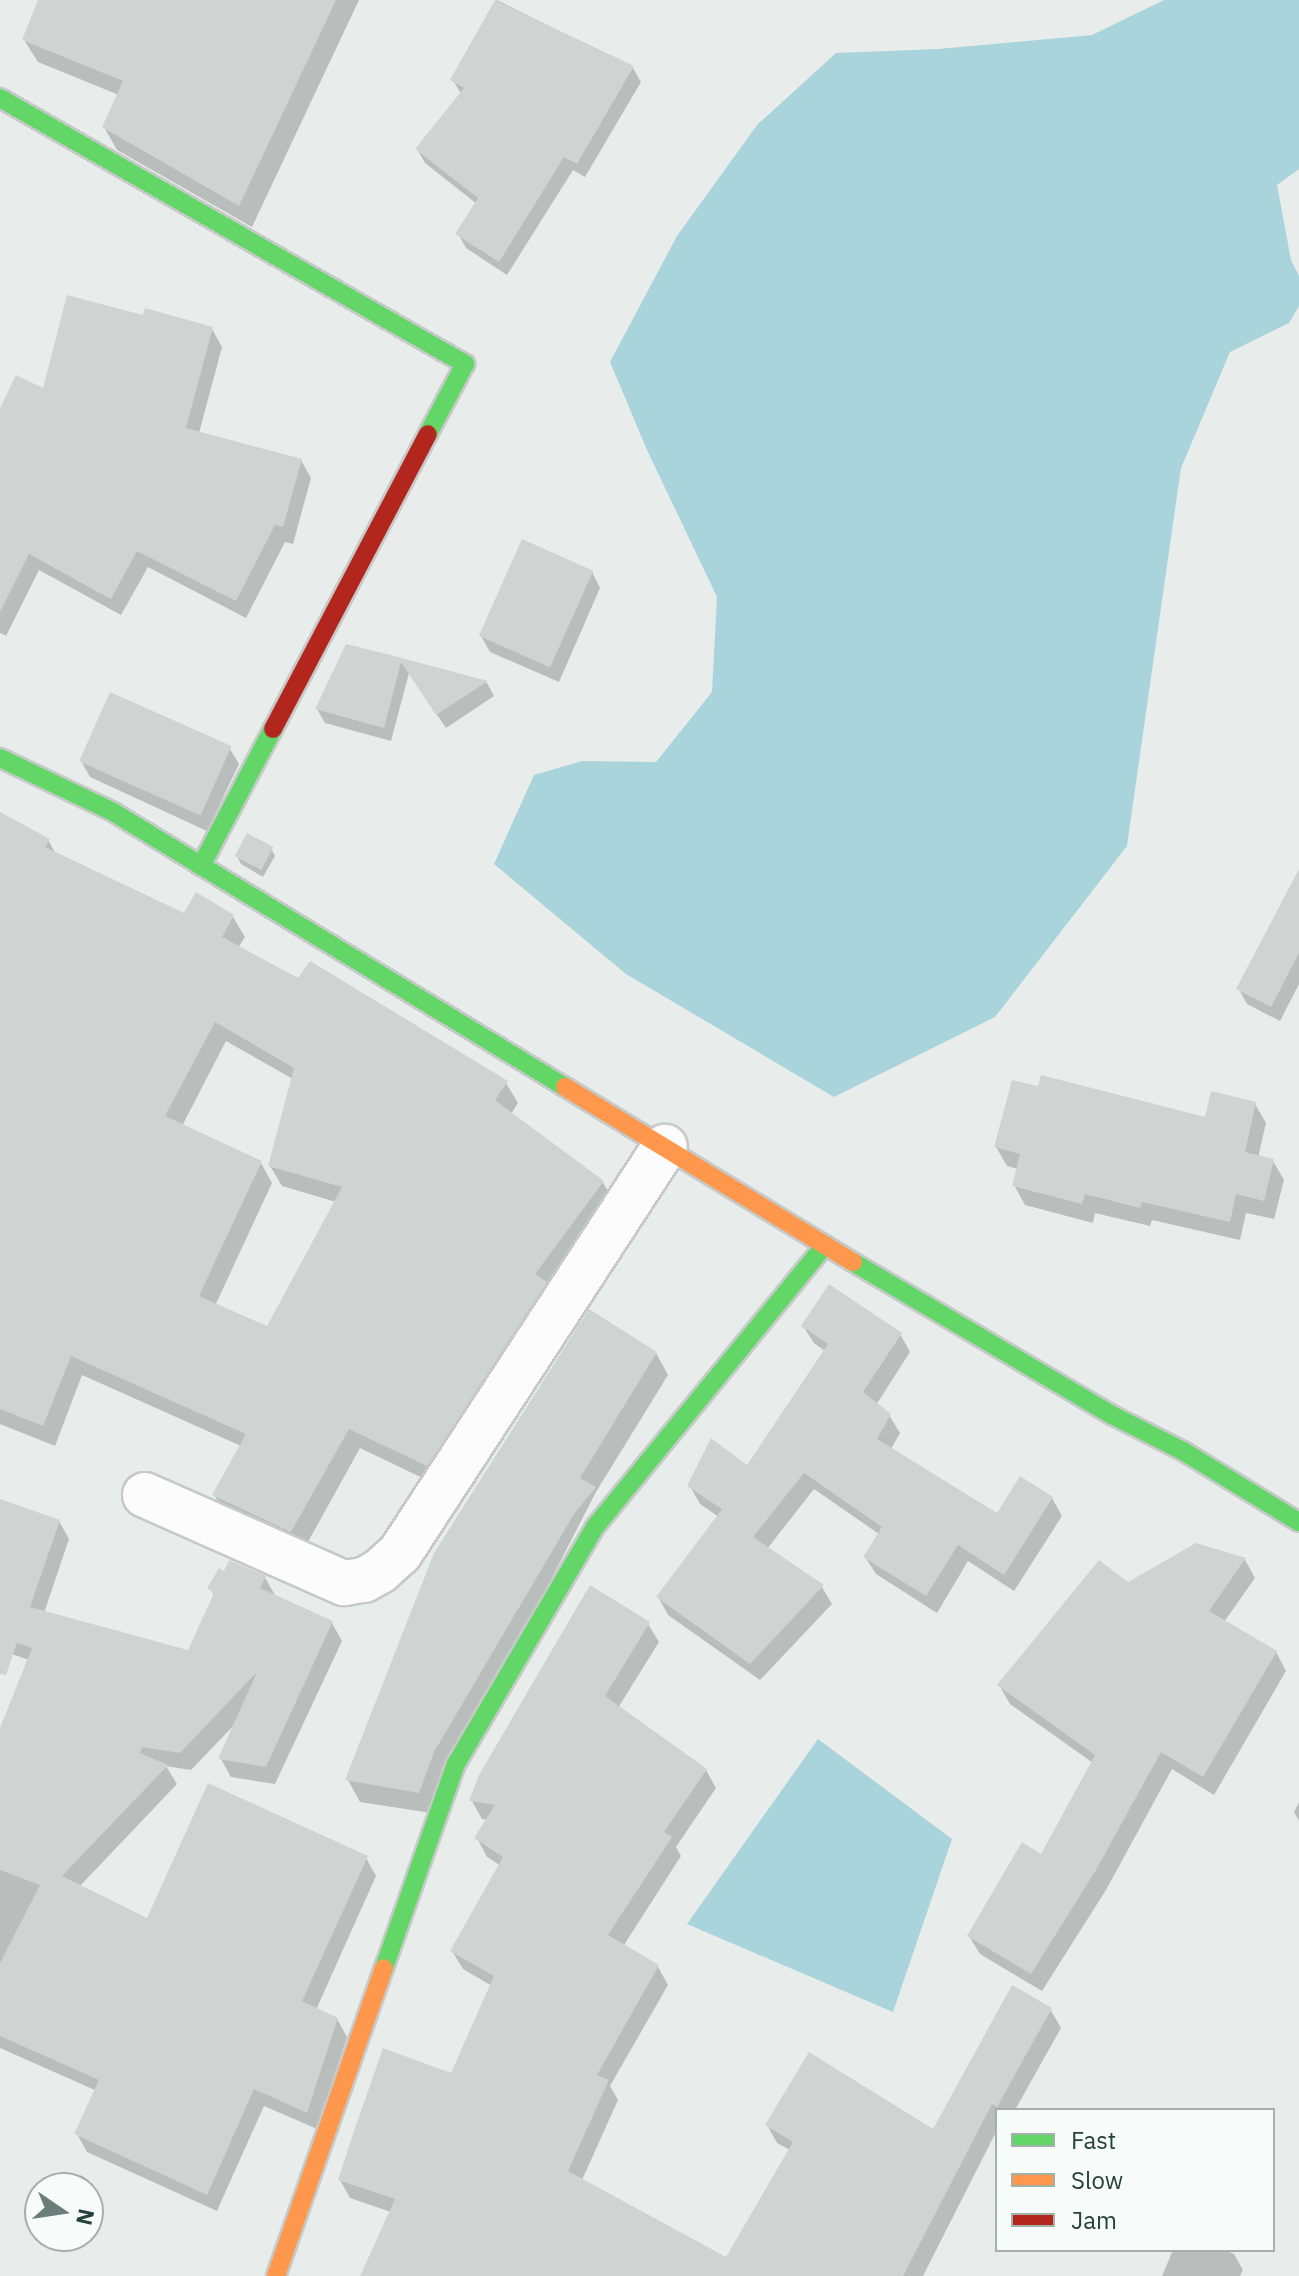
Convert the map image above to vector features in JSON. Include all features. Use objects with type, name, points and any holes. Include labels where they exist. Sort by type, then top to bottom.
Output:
[{"type":"street","points":[[0,98],[465,364],[201,866]]},
{"type":"street","points":[[0,758],[113,812],[825,1245],[1112,1415],[1183,1451],[1299,1522]]},
{"type":"street","points":[[145,1495],[344,1583],[364,1580],[380,1571],[400,1553],[665,1147]]},
{"type":"street","points":[[276,2276],[456,1764],[595,1527],[825,1245]]},
{"type":"water","points":[[1164,0],[1299,0],[1299,169],[1277,185],[1291,260],[1299,276],[1299,306],[1289,323],[1230,352],[1181,468],[1127,846],[995,1017],[834,1097],[626,974],[494,864],[534,775],[582,761],[656,762],[712,692],[717,597],[647,450],[610,362],[677,236],[757,125],[836,53],[938,49],[1092,35]]},
{"type":"water","points":[[818,1739],[952,1839],[893,2012],[687,1924]]},
{"type":"building","points":[[38,0],[336,0],[239,206],[102,127],[123,81],[22,40]]},
{"type":"building","points":[[495,0],[634,66],[577,164],[564,157],[499,262],[455,234],[478,198],[415,149],[464,88],[450,80]]},
{"type":"building","points":[[67,295],[143,315],[145,308],[213,327],[186,428],[302,459],[283,527],[275,525],[236,601],[137,551],[111,599],[29,554],[0,612],[0,408],[16,375],[43,388]]},
{"type":"building","points":[[522,539],[593,571],[550,668],[479,636]]},
{"type":"building","points":[[346,644],[488,681],[436,715],[401,662],[384,728],[315,709]]},
{"type":"building","points":[[110,692],[232,746],[201,816],[79,761]]},
{"type":"building","points":[[0,812],[50,839],[45,847],[184,913],[196,892],[234,915],[222,937],[298,978],[310,961],[508,1081],[495,1100],[604,1181],[535,1274],[547,1282],[427,1466],[349,1429],[291,1532],[212,1495],[246,1434],[71,1356],[43,1426],[0,1409]],"holes":[[[215,1022],[294,1068],[268,1166],[342,1187],[267,1326],[199,1296],[262,1161],[165,1116]]]},
{"type":"building","points":[[247,833],[273,847],[261,870],[235,856]]},
{"type":"building","points":[[1299,869],[1299,953],[1271,1007],[1236,989]]},
{"type":"building","points":[[1041,1075],[1205,1117],[1211,1091],[1256,1102],[1245,1152],[1274,1159],[1264,1201],[1236,1194],[1230,1222],[1142,1202],[1140,1208],[1085,1194],[1082,1204],[1012,1186],[1020,1154],[994,1147],[1012,1080],[1038,1086]]},
{"type":"building","points":[[829,1284],[902,1333],[863,1392],[891,1414],[877,1439],[997,1513],[1020,1476],[1053,1497],[1004,1575],[958,1545],[926,1596],[863,1557],[882,1527],[804,1473],[753,1537],[824,1585],[750,1664],[656,1597],[722,1509],[687,1486],[711,1438],[747,1465],[828,1344],[801,1326]]},
{"type":"building","points":[[589,1309],[657,1352],[580,1478],[596,1487],[574,1514],[434,1752],[419,1793],[345,1780],[434,1553]]},
{"type":"building","points":[[0,1499],[60,1520],[30,1607],[188,1650],[214,1593],[207,1588],[219,1568],[224,1571],[229,1560],[266,1576],[260,1588],[333,1621],[266,1767],[218,1759],[257,1672],[180,1753],[142,1747],[140,1753],[168,1765],[62,1876],[147,1918],[208,1783],[368,1856],[302,2001],[338,2018],[307,2113],[254,2089],[207,2195],[74,2134],[99,2080],[0,2036],[0,1963],[40,1885],[0,1870],[0,1728],[32,1648],[17,1643],[6,1675],[0,1674]]},
{"type":"building","points":[[1196,1543],[1246,1558],[1209,1611],[1277,1651],[1203,1777],[1161,1752],[1096,1870],[1031,1974],[967,1936],[1022,1842],[1041,1854],[1095,1755],[997,1685],[1099,1560],[1128,1582]]},
{"type":"building","points":[[590,1585],[650,1622],[605,1696],[707,1769],[664,1832],[672,1837],[608,1935],[659,1965],[597,2075],[609,2080],[568,2171],[726,2257],[793,2142],[765,2125],[809,2052],[933,2129],[1012,1985],[1052,2008],[997,2107],[992,2104],[903,2276],[360,2276],[395,2199],[338,2180],[353,2134],[383,2048],[451,2073],[494,1976],[450,1951],[503,1857],[474,1838],[495,1805],[469,1801],[479,1775]]},
{"type":"traffic: fast","points":[[0,98],[465,364],[428,434]]},
{"type":"traffic: fast","points":[[201,866],[273,729]]},
{"type":"traffic: fast","points":[[0,758],[113,812],[565,1087]]},
{"type":"traffic: fast","points":[[384,1968],[456,1764],[595,1527],[825,1245]]},
{"type":"traffic: fast","points":[[853,1262],[1112,1415],[1183,1451],[1299,1522]]},
{"type":"traffic: slow","points":[[565,1087],[853,1262]]},
{"type":"traffic: slow","points":[[276,2276],[384,1968]]},
{"type":"traffic: jam","points":[[273,729],[428,434]]}]
